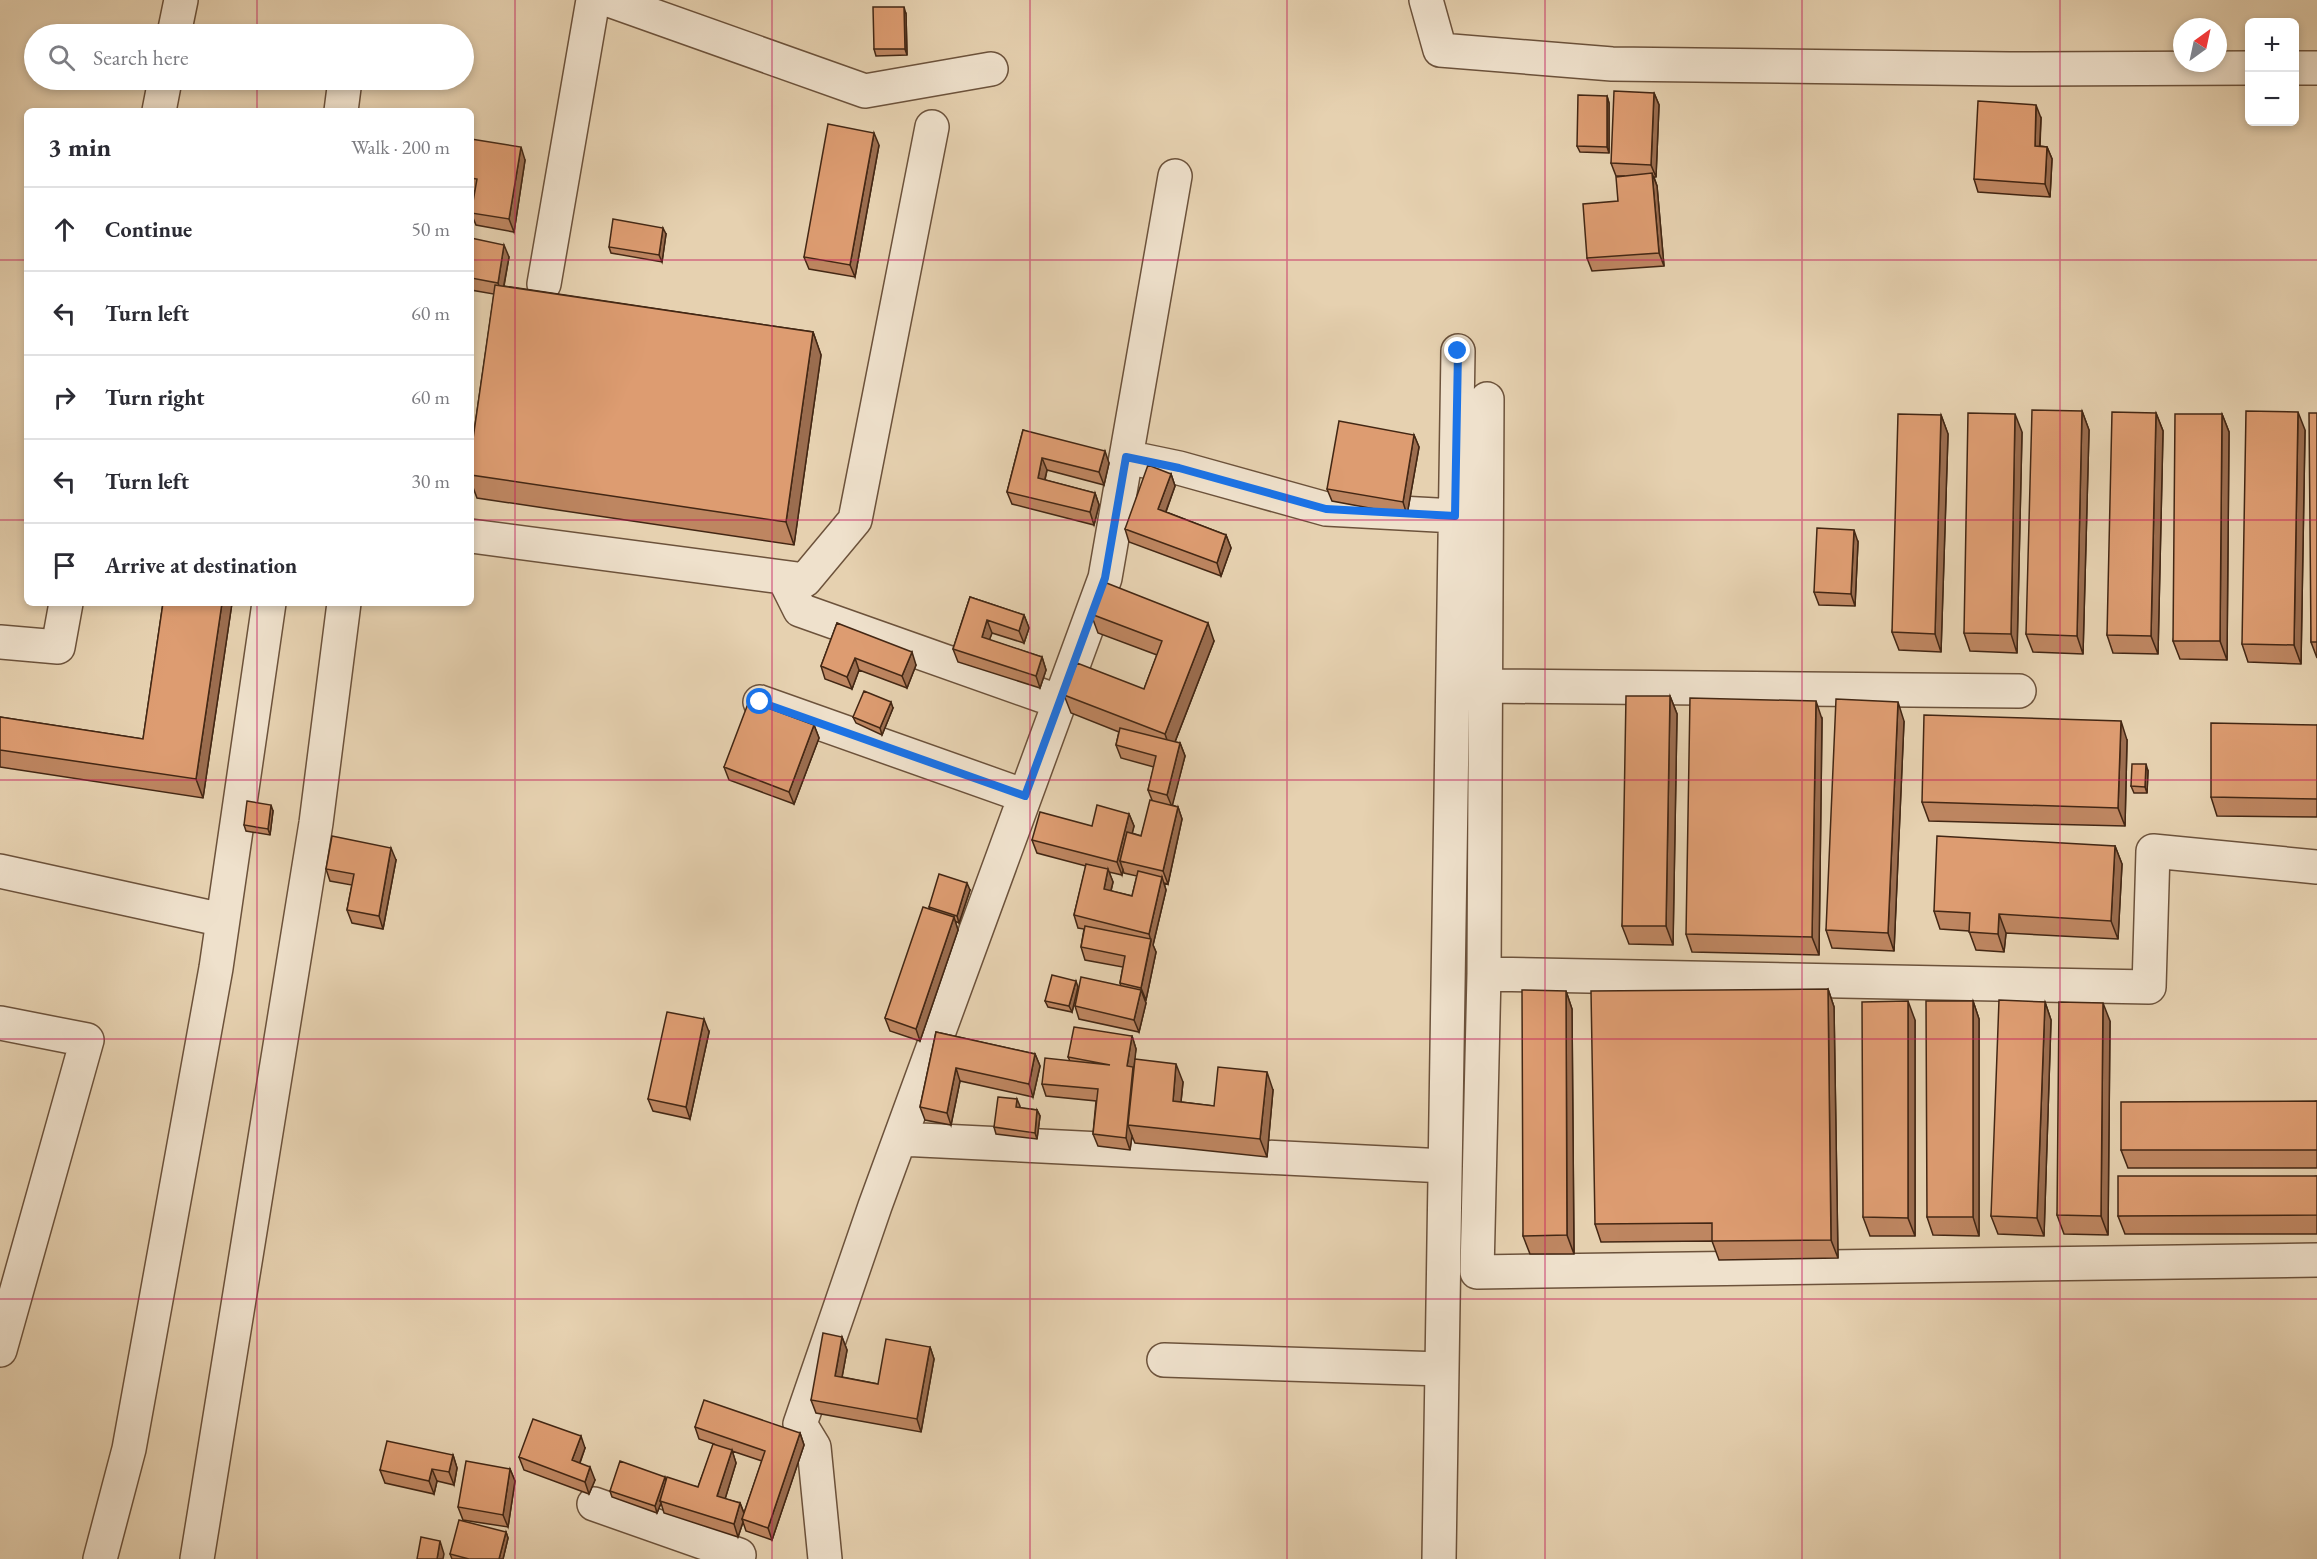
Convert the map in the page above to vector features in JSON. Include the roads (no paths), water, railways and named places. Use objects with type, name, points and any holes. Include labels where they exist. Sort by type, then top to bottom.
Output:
[{"type":"street","points":[[176,24],[181,0]]},
{"type":"street","points":[[544,284],[593,0]]},
{"type":"street","points":[[609,0],[865,91],[991,69]]},
{"type":"street","points":[[1426,0],[1440,50],[1497,55],[1612,64],[2009,69],[2245,68]]},
{"type":"street","points":[[2299,68],[2317,68]]},
{"type":"street","points":[[160,108],[163,90]]},
{"type":"street","points":[[341,108],[344,90]]},
{"type":"street","points":[[474,536],[805,580],[855,520],[932,127]]},
{"type":"street","points":[[825,1559],[814,1447],[800,1424],[900,1139],[1105,578],[1175,176]]},
{"type":"street","points":[[1439,1559],[1458,351]]},
{"type":"street","points":[[1487,399],[1484,974],[1477,1272],[2317,1260]]},
{"type":"street","points":[[1126,457],[1179,468],[1326,509],[1455,516]]},
{"type":"street","points":[[784,578],[800,610],[1060,702]]},
{"type":"street","points":[[0,642],[58,647],[65,606]]},
{"type":"street","points":[[100,1559],[129,1449],[223,920],[269,606]]},
{"type":"street","points":[[197,1559],[316,822],[344,606]]},
{"type":"street","points":[[1485,686],[2019,692]]},
{"type":"street","points":[[760,702],[1025,796]]},
{"type":"street","points":[[1484,974],[2149,987],[2152,851],[2317,867]]},
{"type":"street","points":[[0,871],[223,920]]},
{"type":"street","points":[[0,1023],[87,1040],[0,1350]]},
{"type":"street","points":[[900,1139],[1445,1166]]},
{"type":"street","points":[[1164,1360],[1442,1369]]},
{"type":"street","points":[[594,1504],[739,1555],[738,1559]]}]
